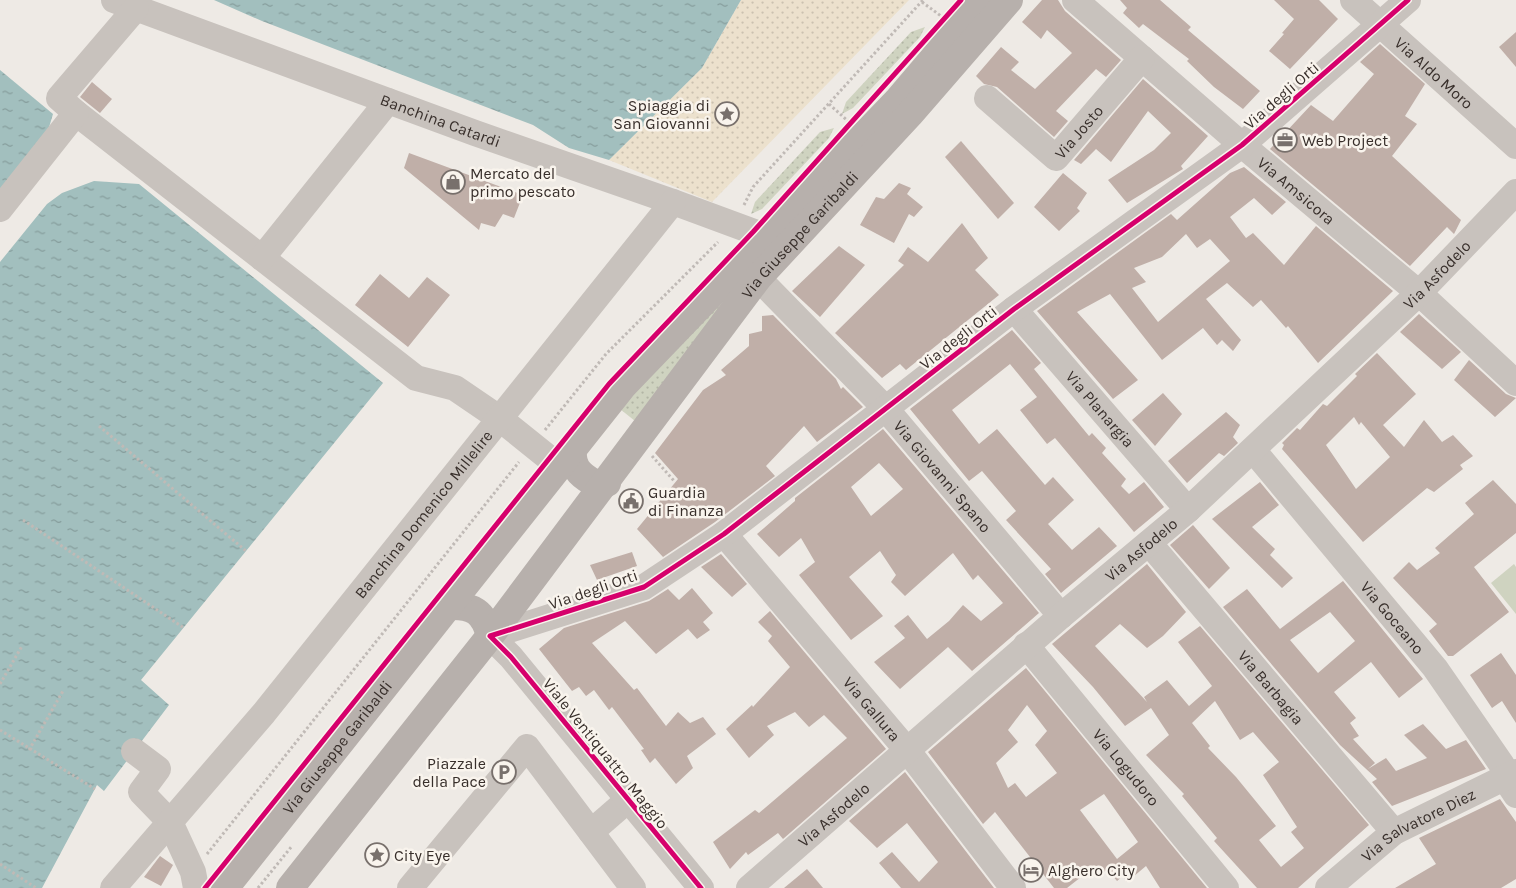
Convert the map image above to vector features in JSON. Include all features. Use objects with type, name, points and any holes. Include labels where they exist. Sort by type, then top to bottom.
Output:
[{"type":"main road","name":"Via Giuseppe Garibaldi","points":[[290,888],[490,636],[607,483],[758,278],[774,245],[983,0]]},
{"type":"main road","name":"Via Giuseppe Garibaldi","points":[[224,888],[623,386],[713,294],[774,245],[910,114],[1009,0]]},
{"type":"main road","points":[[713,294],[723,293],[729,296],[733,300],[733,312]]},
{"type":"main road","points":[[589,506],[590,500],[587,494],[567,479],[558,477],[561,466],[572,460],[577,471],[600,486],[607,483]]},
{"type":"main road","points":[[449,606],[464,605],[478,612],[487,622],[490,636]]},
{"type":"street","name":"Via Amsicora","points":[[1076,0],[1242,146],[1419,293],[1516,384]]},
{"type":"street","name":"Via Aldo Moro","points":[[1353,0],[1516,146]]},
{"type":"street","name":"Via degli Orti","points":[[490,636],[644,587],[724,534],[1014,308],[1242,146],[1382,26],[1408,0]]},
{"type":"street","name":"Banchina Catardi","points":[[125,4],[388,101],[673,202],[774,245]]},
{"type":"street","points":[[125,4],[59,98],[416,378],[455,388],[499,418],[561,466]]},
{"type":"street","name":"Via Josto","points":[[987,98],[1056,158],[1142,58]]},
{"type":"street","points":[[262,258],[388,101]]},
{"type":"street","points":[[0,209],[76,113]]},
{"type":"street","name":"Via Asfodelo","points":[[749,888],[1026,645],[1188,510],[1419,293],[1516,192]]},
{"type":"street","name":"Banchina Domenico Millelire","points":[[113,888],[264,713],[673,202]]},
{"type":"street","name":"Via Giovanni Spano","points":[[758,278],[886,409],[1060,616]]},
{"type":"street","name":"Via Planargia","points":[[1014,308],[1188,510]]},
{"type":"street","name":"Via Goceano","points":[[1253,450],[1434,668],[1512,781]]},
{"type":"street","name":"Via Gallura","points":[[724,534],[907,750],[1013,888]]},
{"type":"street","name":"Via Barbagia","points":[[1149,543],[1394,832]]},
{"type":"street","name":"Viale Ventiquattro Maggio","points":[[490,636],[512,657],[701,888]]},
{"type":"street","name":"Via Logudoro","points":[[1026,645],[1226,888]]},
{"type":"street","points":[[410,888],[527,747],[632,888]]},
{"type":"street","points":[[134,751],[158,769],[141,792],[170,822],[193,872],[196,888]]},
{"type":"street","name":"Via Salvatore Diez","points":[[1328,888],[1394,832],[1512,781]]},
{"type":"street","points":[[591,832],[629,800]]},
{"type":"path","points":[[938,26],[950,13]]},
{"type":"path","points":[[829,104],[850,124]]},
{"type":"path","points":[[844,131],[857,117]]},
{"type":"path","points":[[99,426],[246,551]]},
{"type":"path","points":[[638,441],[675,482]]},
{"type":"path","points":[[23,520],[184,628]]},
{"type":"path","points":[[0,684],[22,646]]},
{"type":"path","points":[[29,750],[63,692]]},
{"type":"path","points":[[0,730],[29,750],[94,789]]},
{"type":"path","points":[[0,864],[36,888]]},
{"type":"green space","points":[[925,27],[920,37],[853,108],[842,114],[846,102],[911,32]]},
{"type":"green space","points":[[834,128],[829,138],[762,209],[751,214],[755,202],[820,132]]},
{"type":"green space","points":[[720,301],[726,305],[640,425],[620,409]]},
{"type":"green space","points":[[1514,564],[1516,567],[1516,614],[1491,583]]},
{"type":"sand","name":"Spiaggia di San Giovanni","points":[[741,0],[909,0],[712,202],[609,160],[702,68]]},
{"type":"water","points":[[214,0],[741,0],[702,68],[609,160],[569,148],[533,125],[262,21]]},
{"type":"water","points":[[0,70],[53,114],[47,134],[0,192]]},
{"type":"water","points":[[94,181],[139,184],[383,383],[141,680],[169,705],[104,791],[97,785],[42,888],[0,888],[0,262],[47,204],[62,193]]},
{"type":"building","points":[[1042,0],[1058,0],[1065,11],[1121,60],[1106,77],[1096,69],[1056,111],[1068,121],[1054,137],[997,87],[984,84],[976,76],[1001,47],[1019,62],[1011,70],[1035,89],[1072,53],[1047,30],[1041,39],[1022,22]]},
{"type":"building","points":[[1120,0],[1160,0],[1191,27],[1188,30],[1260,91],[1243,109],[1214,87],[1187,61],[1189,59],[1143,24],[1139,28],[1123,13],[1127,8]]},
{"type":"building","points":[[1274,0],[1319,0],[1338,19],[1290,69],[1269,51],[1294,19]]},
{"type":"building","points":[[1516,32],[1516,67],[1499,47]]},
{"type":"building","points":[[1380,44],[1425,84],[1405,116],[1417,124],[1392,156],[1461,220],[1454,234],[1447,227],[1410,266],[1270,149],[1311,105],[1333,121],[1374,74],[1360,62]]},
{"type":"building","points":[[1143,79],[1208,136],[1181,166],[1183,169],[1127,203],[1108,180],[1154,150],[1171,133],[1148,111],[1111,162],[1096,149],[1081,164],[1074,160]]},
{"type":"building","points":[[92,82],[112,99],[100,113],[80,97]]},
{"type":"building","points":[[961,141],[1014,203],[998,219],[945,157]]},
{"type":"building","name":"Mercato del primo pescato","points":[[409,153],[523,195],[514,218],[503,214],[495,227],[481,223],[479,230],[404,168]]},
{"type":"building","points":[[1244,167],[1286,202],[1272,215],[1254,198],[1230,217],[1246,238],[1253,233],[1284,265],[1316,226],[1393,291],[1318,363],[1288,326],[1286,328],[1261,300],[1253,307],[1227,283],[1206,299],[1241,340],[1233,351],[1222,340],[1217,345],[1203,328],[1162,360],[1110,294],[1077,312],[1138,380],[1113,399],[1037,311],[1171,214],[1177,220],[1230,173]],"holes":[[[1186,234],[1197,248],[1210,239],[1230,261],[1158,322],[1132,288],[1146,282],[1134,268],[1162,257]]]},
{"type":"building","points":[[1063,173],[1087,193],[1077,208],[1080,211],[1059,231],[1034,207]]},
{"type":"building","points":[[899,183],[911,188],[907,194],[923,207],[914,217],[909,214],[894,243],[860,225],[876,197],[884,199]]},
{"type":"building","points":[[962,223],[988,258],[975,270],[999,295],[906,370],[900,364],[882,378],[835,333],[904,265],[898,261],[908,247],[928,262]]},
{"type":"building","points":[[839,246],[865,265],[820,317],[792,291]]},
{"type":"building","points":[[380,274],[409,298],[427,277],[450,295],[408,347],[355,305]]},
{"type":"building","points":[[1419,314],[1461,352],[1442,369],[1400,332]]},
{"type":"building","points":[[773,315],[836,379],[841,389],[843,387],[863,407],[817,442],[804,426],[766,466],[775,476],[715,522],[663,557],[637,529],[678,479],[655,453],[703,390],[726,375],[721,370],[749,346],[749,334],[762,331],[762,316]]},
{"type":"building","points":[[1012,330],[1041,363],[1034,369],[1089,436],[1092,433],[1106,448],[1102,453],[1126,479],[1121,486],[1129,494],[1144,482],[1164,507],[1134,532],[1055,438],[1047,444],[1020,410],[1037,397],[1010,364],[952,410],[979,444],[997,429],[1045,485],[1053,477],[1074,500],[1048,524],[1072,550],[1099,527],[1117,546],[1061,593],[1045,574],[1051,569],[1006,520],[1016,511],[982,471],[969,481],[910,409]]},
{"type":"building","points":[[1377,353],[1416,394],[1383,425],[1404,447],[1424,420],[1442,442],[1453,435],[1473,456],[1460,465],[1463,469],[1434,492],[1427,488],[1363,542],[1282,449],[1284,445],[1282,443],[1297,428],[1300,430],[1323,404],[1327,406],[1357,376],[1355,374]],"holes":[[[1354,417],[1359,425],[1361,422],[1390,457],[1356,489],[1326,445]]]},
{"type":"building","points":[[1469,360],[1506,394],[1516,398],[1495,417],[1454,380]]},
{"type":"building","points":[[1163,393],[1182,414],[1155,446],[1132,420]]},
{"type":"building","points":[[1226,412],[1240,425],[1233,437],[1238,443],[1224,456],[1219,453],[1187,483],[1168,461]]},
{"type":"building","points":[[883,429],[1039,613],[972,671],[948,647],[900,689],[874,662],[905,638],[894,626],[908,615],[927,639],[949,621],[963,605],[981,621],[1003,603],[978,575],[973,580],[953,553],[905,596],[891,582],[896,575],[880,551],[849,577],[883,616],[851,640],[799,575],[815,562],[801,538],[779,557],[757,534],[795,501],[795,498]],"holes":[[[879,463],[903,489],[871,516],[851,487]]]},
{"type":"building","points":[[1493,480],[1516,504],[1516,533],[1474,567],[1509,612],[1453,656],[1448,656],[1429,631],[1437,624],[1393,578],[1409,562],[1417,570],[1440,553],[1435,548],[1474,514],[1465,503]]},
{"type":"building","points":[[1260,482],[1279,505],[1252,527],[1275,549],[1270,555],[1293,578],[1282,588],[1212,519]]},
{"type":"building","points":[[1193,525],[1230,568],[1209,589],[1170,545]]},
{"type":"building","points":[[632,552],[637,566],[597,580],[590,565]]},
{"type":"building","points":[[721,554],[747,584],[732,597],[701,567]]},
{"type":"building","points":[[1147,564],[1186,612],[1163,636],[1147,648],[1120,624],[1095,646],[1147,702],[1144,697],[1167,680],[1189,706],[1212,686],[1178,642],[1200,626],[1369,825],[1298,888],[1257,888],[1214,841],[1217,838],[1182,796],[1184,794],[1146,755],[1169,735],[1151,708],[1125,726],[1093,687],[1052,644]],"holes":[[[1215,701],[1240,740],[1253,732],[1279,762],[1263,775],[1297,827],[1291,832],[1304,848],[1281,867],[1259,840],[1276,826],[1236,777],[1208,748],[1210,746],[1192,723]]]},
{"type":"building","points":[[1343,581],[1423,679],[1399,698],[1371,662],[1334,692],[1356,718],[1350,723],[1359,736],[1353,739],[1375,763],[1368,769],[1386,758],[1396,771],[1427,758],[1404,735],[1423,724],[1446,749],[1466,740],[1486,769],[1392,806],[1372,782],[1377,779],[1340,745],[1223,607],[1247,589],[1280,629]],"holes":[[[1330,612],[1355,641],[1318,673],[1290,640]]]},
{"type":"building","points":[[692,588],[713,613],[703,622],[710,630],[697,639],[688,629],[656,654],[625,621],[592,643],[634,690],[637,688],[666,726],[678,712],[690,723],[703,717],[716,734],[687,756],[693,768],[676,784],[655,758],[650,763],[641,750],[644,749],[612,707],[609,710],[594,690],[586,696],[579,687],[572,691],[539,649],[564,628],[649,601],[668,589],[679,600]]},
{"type":"building","points":[[770,611],[886,749],[783,839],[778,833],[748,855],[746,852],[730,869],[713,842],[755,810],[759,813],[847,738],[824,715],[809,727],[795,712],[767,726],[774,735],[749,758],[726,729],[752,705],[753,707],[790,667],[768,641],[772,636],[758,622]]},
{"type":"building","points":[[1501,653],[1516,675],[1516,723],[1502,701],[1492,708],[1470,675]]},
{"type":"building","points":[[1026,668],[1207,888],[1160,888],[1146,866],[1127,882],[1123,876],[1117,881],[1107,869],[1098,878],[1090,870],[1067,888],[1054,888],[995,812],[983,824],[928,752]],"holes":[[[1027,705],[1047,731],[1035,745],[1057,773],[1026,797],[1015,783],[1008,788],[996,763],[1018,742],[1008,730]],[[1104,794],[1138,842],[1117,859],[1080,810]]]},
{"type":"building","points":[[905,772],[994,888],[901,888],[879,863],[892,852],[919,882],[938,862],[907,823],[877,848],[849,821]]},
{"type":"building","points":[[1500,799],[1516,822],[1516,879],[1501,888],[1395,888],[1436,864],[1419,838]]},
{"type":"building","points":[[160,856],[173,865],[161,886],[144,877]]},
{"type":"building","points":[[807,869],[823,888],[784,888]]},
{"type":"cycle path","points":[[205,888],[609,384],[753,232],[961,0]]},
{"type":"cycle path","points":[[701,888],[511,657],[490,636],[644,587],[724,534],[1014,309],[1242,145],[1408,0]]},
{"type":"place","name":"Spiaggia di San Giovanni","points":[[727,114]]},
{"type":"place","name":"Web Project","points":[[1285,140]]},
{"type":"place","name":"Mercato del primo pescato","points":[[453,182]]},
{"type":"place","name":"Guardia di Finanza","points":[[631,501]]},
{"type":"place","name":"Piazzale della Pace","points":[[504,772]]},
{"type":"place","name":"City Eye","points":[[377,855]]},
{"type":"place","name":"Alghero City","points":[[1031,870]]}]
